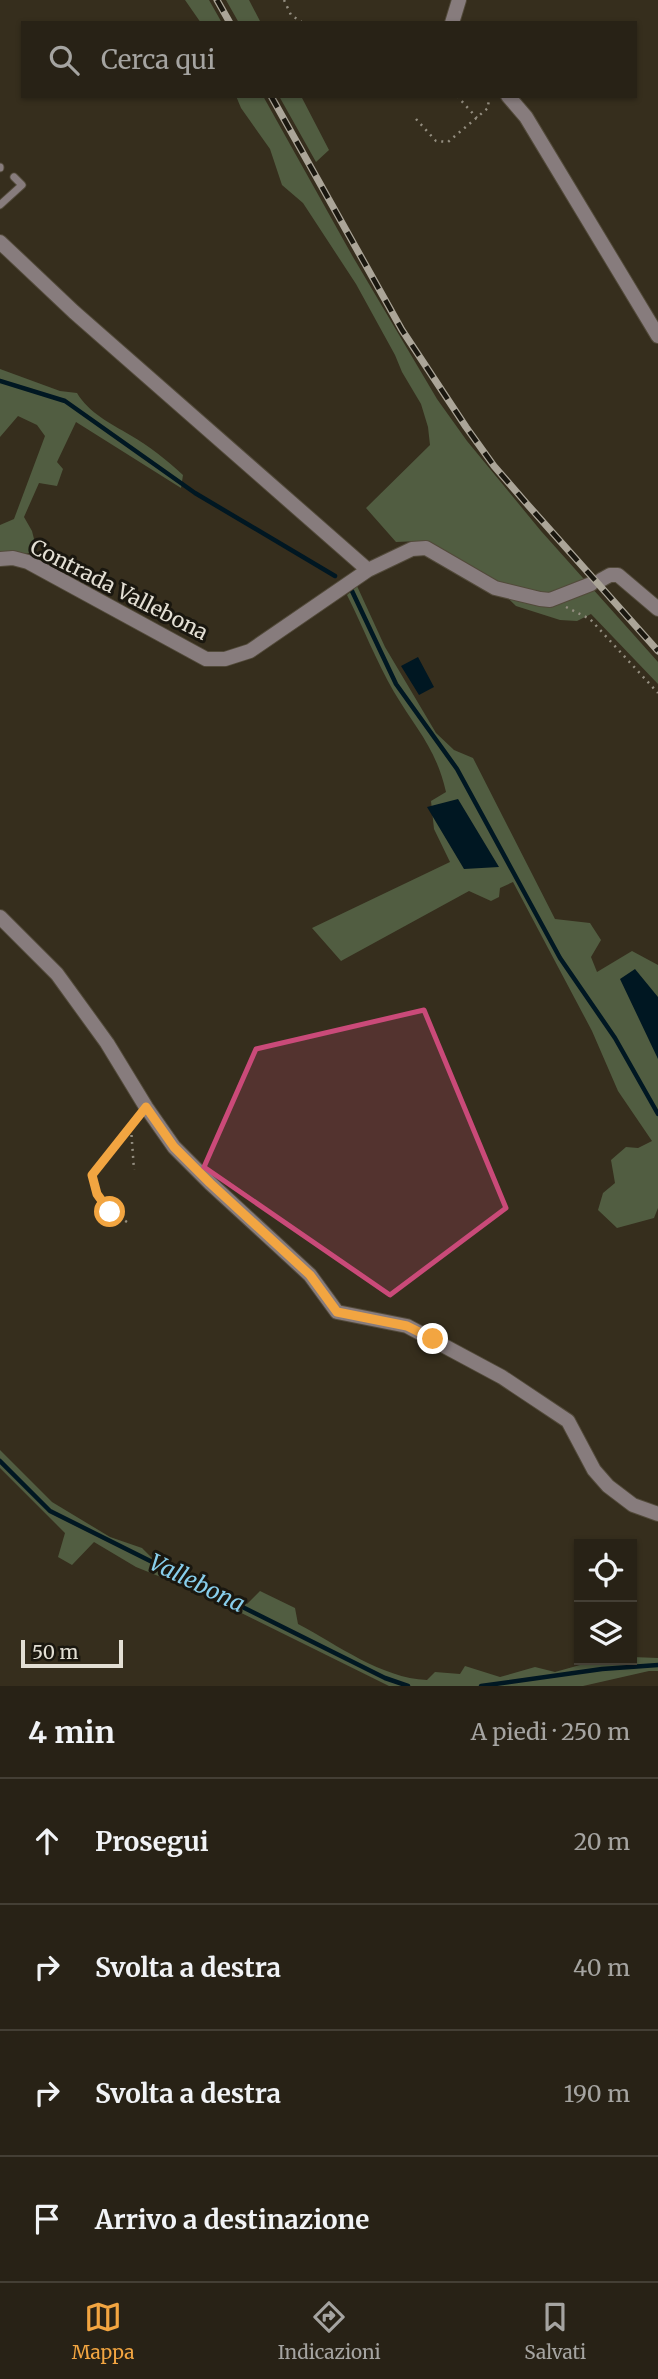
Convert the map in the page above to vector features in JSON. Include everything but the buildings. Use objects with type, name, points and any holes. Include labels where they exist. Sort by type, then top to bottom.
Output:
[{"type":"street","points":[[453,21],[459,0]]},
{"type":"street","points":[[510,98],[526,117],[658,336]]},
{"type":"street","points":[[0,242],[85,321],[368,570]]},
{"type":"street","name":"Contrada Vallebona","points":[[0,559],[13,558],[28,562],[206,659],[225,659],[250,650],[368,570],[412,549],[426,548],[495,588],[550,600]]},
{"type":"street","points":[[550,600],[610,575],[618,575],[658,608]]},
{"type":"street","points":[[0,917],[57,974],[107,1043],[174,1147],[310,1275],[337,1312],[407,1326],[520,1388],[568,1421],[594,1470],[608,1486],[633,1505],[658,1514]]},
{"type":"lane","points":[[0,205],[22,185],[14,177]]},
{"type":"path","points":[[284,0],[291,15],[300,21]]},
{"type":"path","points":[[459,98],[477,118]]},
{"type":"path","points":[[416,119],[436,141],[448,142],[488,108],[489,98]]},
{"type":"path","points":[[550,600],[590,618],[658,693]]},
{"type":"path","points":[[127,1222],[110,1212],[97,1194],[92,1175],[146,1107]]},
{"type":"path","points":[[131,1127],[134,1170]]},
{"type":"highlighted area","points":[[424,1010],[506,1208],[390,1295],[204,1167],[256,1049]]},
{"type":"green space","points":[[185,0],[209,0],[221,21],[200,21]]},
{"type":"green space","points":[[226,0],[249,0],[260,21],[238,21]]},
{"type":"green space","points":[[237,98],[264,98],[353,257],[437,399],[467,441],[541,531],[658,662],[658,684],[591,614],[577,621],[560,620],[516,606],[490,581],[420,541],[396,542],[366,508],[430,445],[421,404],[356,284],[303,203],[282,185],[270,149]]},
{"type":"green space","points":[[280,98],[302,98],[329,150],[316,162]]},
{"type":"green space","points":[[0,369],[60,391],[77,393],[94,412],[158,453],[177,469],[183,475],[181,488],[76,422],[57,462],[63,469],[57,486],[39,483],[24,517],[32,531],[37,551],[25,554],[0,552],[0,525],[14,519],[45,436],[37,425],[18,416],[0,437]]},
{"type":"green space","points":[[357,586],[385,647],[436,733],[454,750],[473,758],[555,919],[590,923],[601,940],[591,957],[597,972],[632,951],[658,965],[658,1208],[654,1218],[617,1228],[598,1210],[603,1193],[615,1183],[611,1160],[626,1147],[638,1148],[652,1141],[618,1091],[592,1031],[513,882],[500,888],[499,897],[491,901],[469,891],[341,961],[312,928],[450,862],[434,829],[431,801],[446,792],[442,777],[431,751],[387,680],[347,595]]},
{"type":"green space","points":[[0,1450],[52,1502],[110,1537],[142,1548],[152,1558],[208,1582],[247,1604],[260,1591],[295,1608],[298,1624],[360,1659],[393,1673],[427,1680],[435,1672],[460,1674],[465,1666],[500,1677],[535,1667],[555,1672],[580,1665],[637,1665],[637,1657],[658,1658],[658,1671],[583,1686],[389,1686],[203,1594],[136,1567],[94,1542],[72,1565],[58,1557],[65,1533],[0,1468]]},
{"type":"water","points":[[418,657],[434,687],[419,695],[401,666]]},
{"type":"water","points":[[458,799],[499,867],[464,869],[427,807]]},
{"type":"water","points":[[635,969],[658,997],[658,1059],[620,979]]},
{"type":"waterway","points":[[0,381],[65,401],[195,493],[335,576]]},
{"type":"waterway","points":[[352,591],[396,684],[457,769],[560,958],[615,1038],[658,1114]]},
{"type":"waterway","name":"Vallebona","points":[[0,1461],[50,1511],[385,1678],[408,1686]]},
{"type":"waterway","name":"Vallebona","points":[[481,1686],[602,1669],[658,1665]]},
{"type":"railway","points":[[217,0],[229,21]]},
{"type":"railway","points":[[272,98],[402,330],[466,427],[494,466],[658,651]]},
{"type":"route","points":[[110,1212],[97,1194],[92,1175],[146,1107],[174,1147],[310,1275],[337,1312],[407,1326],[433,1339]]}]
